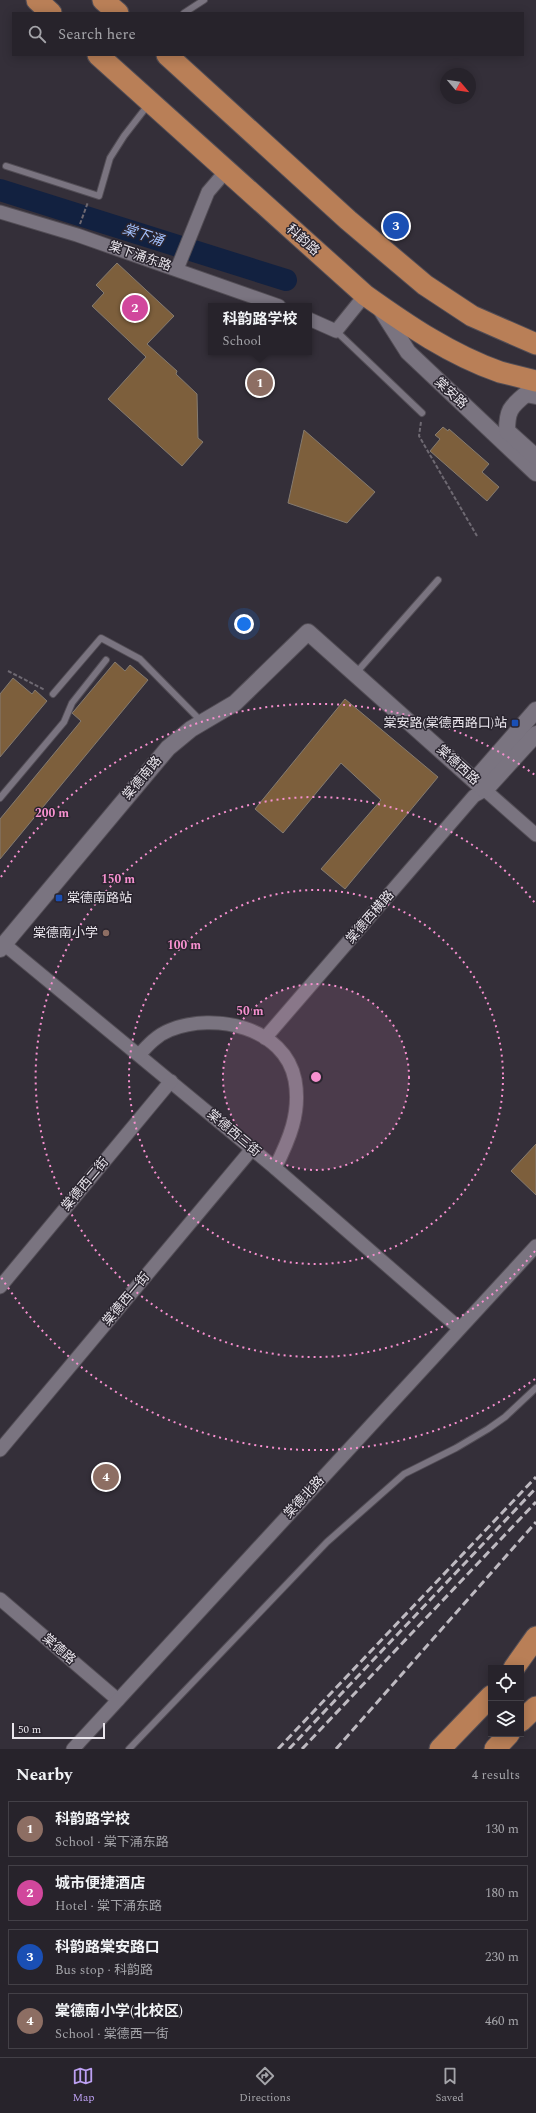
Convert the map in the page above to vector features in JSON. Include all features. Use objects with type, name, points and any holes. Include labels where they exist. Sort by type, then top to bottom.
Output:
[{"type":"highway","points":[[37,0],[50,12]]},
{"type":"highway","points":[[103,0],[117,12]]},
{"type":"highway","name":"科韵路","points":[[99,56],[371,299],[404,323],[455,352],[500,371],[536,380]]},
{"type":"highway","points":[[168,56],[354,225],[425,285],[472,316],[536,344]]},
{"type":"highway","points":[[516,1665],[536,1637]]},
{"type":"highway","points":[[522,1665],[536,1650]]},
{"type":"highway","points":[[440,1749],[488,1699]]},
{"type":"highway","points":[[524,1719],[536,1707]]},
{"type":"highway","points":[[524,1720],[536,1714]]},
{"type":"street","points":[[177,268],[208,192],[226,171]]},
{"type":"street","name":"棠下涌东路","points":[[0,212],[77,235],[177,268],[271,303]]},
{"type":"street","points":[[312,320],[336,331],[371,299]]},
{"type":"street","name":"棠安路","points":[[371,299],[408,352],[536,472]]},
{"type":"street","points":[[536,396],[526,394],[513,404],[507,415],[507,431],[536,457]]},
{"type":"street","name":"棠德西路","points":[[308,632],[478,788],[536,835]]},
{"type":"street","name":"棠德南路","points":[[2,946],[168,748],[202,722],[235,702],[308,632]]},
{"type":"street","points":[[478,788],[536,710]]},
{"type":"street","points":[[478,788],[536,734]]},
{"type":"street","name":"棠德西横路","points":[[265,1038],[478,788]]},
{"type":"street","name":"棠德西三街","points":[[2,946],[171,1081],[275,1168],[459,1328]]},
{"type":"street","points":[[139,1055],[151,1042],[168,1030],[188,1024],[206,1022],[224,1024],[251,1031],[265,1038],[284,1054],[295,1080],[296,1094],[294,1126],[275,1168]]},
{"type":"street","name":"棠德西二街","points":[[0,1287],[171,1081]]},
{"type":"street","name":"棠德西一街","points":[[0,1450],[252,1149]]},
{"type":"street","name":"棠德北路","points":[[73,1749],[536,1246]]},
{"type":"street","name":"棠德路","points":[[0,1599],[118,1700]]},
{"type":"lane","points":[[186,12],[204,0]]},
{"type":"lane","points":[[6,166],[99,196],[110,158],[124,136],[151,102]]},
{"type":"lane","points":[[336,331],[422,413]]},
{"type":"lane","points":[[355,674],[438,580]]},
{"type":"lane","points":[[53,694],[101,638],[140,659],[202,722]]},
{"type":"lane","points":[[0,798],[64,722],[72,703],[106,660]]},
{"type":"lane","points":[[130,1749],[328,1542],[404,1474],[456,1448],[488,1429],[505,1417],[536,1388]]},
{"type":"path","points":[[77,235],[90,193]]},
{"type":"path","points":[[422,413],[419,436],[476,536]]},
{"type":"path","points":[[8,671],[53,694]]},
{"type":"building","points":[[117,263],[174,316],[147,344],[177,371],[176,374],[197,394],[198,438],[203,442],[182,466],[108,399],[146,357],[92,306],[104,293],[96,285]]},
{"type":"building","points":[[443,427],[448,431],[449,429],[489,464],[482,472],[499,487],[487,501],[430,451],[440,439],[435,435]]},
{"type":"building","points":[[304,430],[375,492],[347,523],[288,503]]},
{"type":"building","points":[[115,662],[125,671],[130,665],[148,680],[0,859],[0,819],[81,721],[72,713]]},
{"type":"building","points":[[13,678],[32,694],[35,690],[47,701],[0,757],[0,694]]},
{"type":"building","points":[[345,699],[438,777],[345,889],[321,869],[381,800],[341,763],[283,833],[255,809]]},
{"type":"building","points":[[536,1144],[536,1195],[511,1171]]},
{"type":"waterway","name":"棠下涌","points":[[0,190],[286,280]]},
{"type":"railway","points":[[278,1749],[536,1477]]},
{"type":"railway","points":[[289,1749],[536,1488]]},
{"type":"railway","points":[[302,1749],[536,1502]]},
{"type":"railway","points":[[336,1749],[536,1522]]},
{"type":"place","name":"科韵路棠安路口","points":[[396,226]]},
{"type":"place","name":"城市便捷酒店","points":[[135,308]]},
{"type":"place","name":"科韵路学校","points":[[260,383]]},
{"type":"place","name":"棠安路(棠德西路口)站","points":[[515,723]]},
{"type":"place","name":"棠德南路站","points":[[59,898]]},
{"type":"place","name":"棠德南小学","points":[[106,933]]},
{"type":"place","name":"棠德南小学(北校区)","points":[[106,1477]]}]
